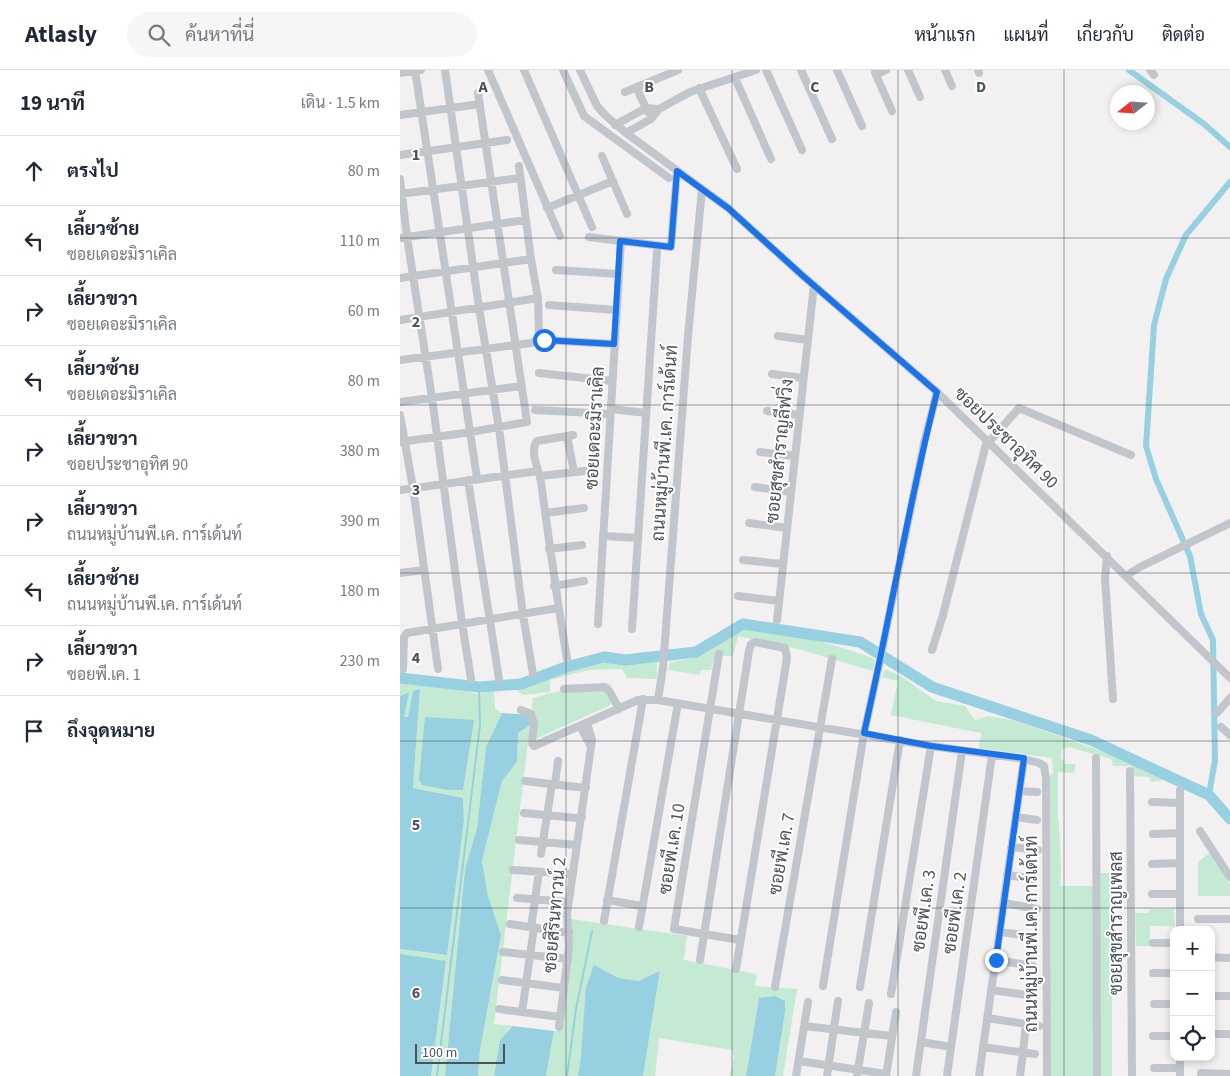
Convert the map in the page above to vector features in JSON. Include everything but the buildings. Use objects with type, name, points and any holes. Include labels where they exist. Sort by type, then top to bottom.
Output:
[{"type":"street","points":[[400,73],[417,70],[444,272],[465,393],[477,478]]},
{"type":"street","points":[[446,70],[533,674]]},
{"type":"street","points":[[488,70],[560,236]]},
{"type":"street","points":[[524,70],[592,227]]},
{"type":"street","points":[[563,70],[584,116],[669,178]]},
{"type":"street","name":"ซอยประชาอุทิศ 90","points":[[580,70],[597,106],[615,125],[728,208],[814,286],[937,392],[1230,678]]},
{"type":"street","points":[[625,92],[678,70]]},
{"type":"street","points":[[626,133],[651,119],[659,109],[699,88],[756,70]]},
{"type":"street","points":[[766,70],[802,150]]},
{"type":"street","points":[[801,70],[832,138]]},
{"type":"street","points":[[836,70],[862,126]]},
{"type":"street","points":[[886,70],[875,72],[892,111]]},
{"type":"street","points":[[908,70],[920,98]]},
{"type":"street","points":[[945,70],[952,86]]},
{"type":"street","points":[[735,78],[771,159]]},
{"type":"street","points":[[636,87],[651,119]]},
{"type":"street","points":[[699,88],[737,169]]},
{"type":"street","points":[[403,442],[527,422],[478,93]]},
{"type":"street","points":[[400,115],[480,104]]},
{"type":"street","points":[[615,125],[646,108],[659,109]]},
{"type":"street","points":[[400,155],[507,140]]},
{"type":"street","points":[[602,156],[627,214]]},
{"type":"street","points":[[400,360],[531,343],[537,340],[539,336],[538,298],[519,166]]},
{"type":"street","points":[[589,237],[671,247],[677,171]]},
{"type":"street","points":[[401,194],[520,178]]},
{"type":"street","points":[[400,179],[404,237],[420,317],[471,679]]},
{"type":"street","points":[[547,208],[612,181]]},
{"type":"street","name":"ถนนหมู่บ้านพี.เค. การ์เด้นท์","points":[[658,700],[663,667],[688,336],[702,189]]},
{"type":"street","points":[[404,237],[526,220]]},
{"type":"street","name":"ซอยเดอะมิราเคิล","points":[[598,624],[620,241]]},
{"type":"street","points":[[632,629],[657,251]]},
{"type":"street","points":[[400,278],[531,259]]},
{"type":"street","points":[[556,270],[619,274]]},
{"type":"street","name":"ซอยสุขสำราญลีฟวิ่ง","points":[[777,620],[814,286]]},
{"type":"street","points":[[400,320],[538,298]]},
{"type":"street","points":[[549,305],[616,310]]},
{"type":"street","points":[[778,336],[808,340]]},
{"type":"street","points":[[544,340],[614,344]]},
{"type":"street","points":[[539,373],[612,381]]},
{"type":"street","points":[[772,374],[803,378]]},
{"type":"street","points":[[400,402],[522,386]]},
{"type":"street","points":[[823,986],[864,733],[924,443],[937,392]]},
{"type":"street","points":[[932,650],[988,441],[1019,408],[1131,455]]},
{"type":"street","points":[[535,410],[646,413]]},
{"type":"street","points":[[767,411],[799,415]]},
{"type":"street","points":[[400,415],[403,442],[413,488],[438,669]]},
{"type":"street","points":[[567,659],[554,586],[539,473],[534,454],[535,443],[537,441],[570,436],[574,472]]},
{"type":"street","points":[[760,452],[795,456]]},
{"type":"street","points":[[400,490],[505,474],[592,470]]},
{"type":"street","points":[[468,480],[499,679]]},
{"type":"street","points":[[754,487],[791,492]]},
{"type":"street","points":[[545,513],[584,508]]},
{"type":"street","points":[[749,523],[787,528]]},
{"type":"street","points":[[1126,576],[1140,566],[1230,523]]},
{"type":"street","points":[[603,536],[638,538]]},
{"type":"street","points":[[550,549],[582,545]]},
{"type":"street","points":[[1106,556],[1104,578],[1113,699]]},
{"type":"street","points":[[743,560],[783,564]]},
{"type":"street","points":[[400,573],[424,570]]},
{"type":"street","points":[[554,586],[584,581]]},
{"type":"street","points":[[738,596],[779,601]]},
{"type":"street","points":[[403,669],[405,634],[558,608]]},
{"type":"street","points":[[700,960],[751,644],[762,642],[785,648],[787,658],[736,969]]},
{"type":"street","points":[[710,708],[720,654]]},
{"type":"street","name":"ซอยพี.เค. 7","points":[[775,987],[832,659]]},
{"type":"street","points":[[564,690],[605,687],[610,692],[619,709]]},
{"type":"street","points":[[1218,713],[1230,698]]},
{"type":"street","points":[[604,920],[643,699]]},
{"type":"street","name":"ถนนหมู่บ้านพี.เค. การ์เด้นท์","points":[[521,710],[531,714],[534,722],[532,743],[534,746],[643,699],[710,708],[931,746],[1024,758],[1039,762],[1046,771],[1047,1076]]},
{"type":"street","points":[[639,926],[678,703]]},
{"type":"street","name":"ซอยพี.เค. 10","points":[[710,708],[674,929],[740,940]]},
{"type":"street","name":"ซอยสิรินทาวน์ 2","points":[[559,1027],[568,959],[569,933],[567,919],[592,740],[584,725]]},
{"type":"street","points":[[1221,727],[1230,735]]},
{"type":"street","points":[[860,987],[900,740]]},
{"type":"street","points":[[891,994],[931,746]]},
{"type":"street","name":"ซอยพี.เค. 3","points":[[916,1076],[962,750]]},
{"type":"street","name":"ซอยพี.เค. 2","points":[[947,1076],[992,755]]},
{"type":"street","points":[[981,1076],[983,1047],[1024,758]]},
{"type":"street","points":[[1096,758],[1097,1076]]},
{"type":"street","points":[[541,854],[558,761]]},
{"type":"street","name":"ซอยสุขสำราญเพลส","points":[[1130,770],[1132,1076]]},
{"type":"street","points":[[525,781],[586,788]]},
{"type":"street","points":[[1180,790],[1180,926]]},
{"type":"street","points":[[1020,791],[1037,792]]},
{"type":"street","points":[[1152,802],[1180,802]]},
{"type":"street","points":[[524,813],[582,817]]},
{"type":"street","points":[[1016,817],[1037,820]]},
{"type":"street","points":[[1200,831],[1230,877]]},
{"type":"street","points":[[1153,834],[1180,833]]},
{"type":"street","points":[[520,840],[577,845]]},
{"type":"street","points":[[1012,847],[1038,850]]},
{"type":"street","points":[[1152,864],[1180,863]]},
{"type":"street","points":[[513,870],[573,874]]},
{"type":"street","points":[[522,1012],[527,984],[539,872]]},
{"type":"street","points":[[1008,875],[1034,879]]},
{"type":"street","points":[[1152,894],[1180,894]]},
{"type":"street","points":[[517,898],[569,902]]},
{"type":"street","points":[[608,900],[642,906]]},
{"type":"street","points":[[1004,903],[1037,909]]},
{"type":"street","points":[[1198,919],[1230,919]]},
{"type":"street","points":[[510,924],[569,933]]},
{"type":"street","points":[[1000,932],[1032,936]]},
{"type":"street","points":[[1153,943],[1170,942]]},
{"type":"street","points":[[503,952],[568,959]]},
{"type":"street","points":[[1215,957],[1230,958]]},
{"type":"street","points":[[996,960],[1033,966]]},
{"type":"street","points":[[1153,973],[1170,973]]},
{"type":"street","points":[[502,980],[564,988]]},
{"type":"street","points":[[991,990],[1026,995]]},
{"type":"street","points":[[1215,996],[1230,996]]},
{"type":"street","points":[[827,1076],[838,1001]]},
{"type":"street","points":[[796,1076],[808,1002]]},
{"type":"street","points":[[857,1073],[869,1003]]},
{"type":"street","points":[[1154,1004],[1170,1004]]},
{"type":"street","points":[[499,1009],[560,1017]]},
{"type":"street","points":[[799,1061],[857,1073],[886,1075],[896,1012]]},
{"type":"street","points":[[987,1018],[1039,1026]]},
{"type":"street","points":[[1020,1076],[1026,1024]]},
{"type":"street","points":[[804,1026],[892,1036]]},
{"type":"street","points":[[1215,1034],[1230,1034]]},
{"type":"street","points":[[1153,1036],[1170,1036]]},
{"type":"street","points":[[921,1042],[951,1047]]},
{"type":"street","points":[[983,1047],[1035,1054]]},
{"type":"street","points":[[1154,1068],[1180,1072]]},
{"type":"street","points":[[1201,1073],[1230,1074]]},
{"type":"green space","points":[[744,629],[794,635],[844,648],[875,659],[873,671],[798,649],[738,636],[733,656],[715,656],[711,670],[701,670],[700,675],[668,670],[670,662],[701,655]]},
{"type":"green space","points":[[609,661],[627,664],[657,662],[657,679],[627,678],[622,669],[588,670],[550,680],[550,692],[523,695],[515,689],[579,664]]},
{"type":"green space","points":[[885,669],[901,676],[936,701],[965,706],[975,720],[988,716],[1016,721],[1127,760],[1198,795],[1163,780],[1151,782],[1149,777],[1134,776],[1132,766],[1113,766],[1111,759],[1069,747],[1062,749],[1061,757],[1065,764],[1076,764],[1074,773],[1058,772],[1060,886],[1094,886],[1095,1076],[1051,1076],[1050,776],[1053,772],[1052,758],[979,748],[981,733],[891,715],[898,681],[882,677]]},
{"type":"green space","points":[[400,682],[423,682],[479,694],[494,690],[495,709],[502,713],[486,747],[477,828],[465,869],[445,1076],[431,1076],[446,962],[400,954],[400,949],[447,955],[464,820],[463,798],[413,788],[420,689],[413,691],[408,717],[404,718],[408,692],[400,696]]},
{"type":"green space","points":[[611,684],[611,705],[528,742],[494,1024],[513,1026],[500,1040],[494,1076],[478,1076],[480,1050],[501,935],[488,896],[482,861],[502,781],[517,762],[518,733],[530,724],[533,698],[551,693]]},
{"type":"green space","points":[[1210,852],[1230,885],[1230,896],[1198,896],[1198,862]]},
{"type":"green space","points":[[1098,873],[1112,873],[1112,1076],[1100,1076]]},
{"type":"green space","points":[[1149,909],[1174,909],[1175,926],[1150,926],[1150,946],[1136,946],[1135,913],[1149,913]]},
{"type":"green space","points":[[571,919],[687,936],[684,960],[757,974],[755,986],[797,989],[783,1076],[775,1076],[785,1001],[759,998],[746,1076],[730,1076],[734,1057],[732,1050],[659,1038],[655,1076],[643,1076],[660,972],[640,981],[618,978],[594,966],[578,1076],[546,1076],[554,1031],[559,1031],[565,1009]]},
{"type":"water","points":[[420,689],[413,788],[463,798],[464,820],[447,955],[400,949],[400,696],[409,692],[404,717],[408,717],[413,691]]},
{"type":"water","points":[[502,713],[531,715],[530,725],[518,733],[517,762],[502,781],[482,861],[488,896],[501,935],[480,1050],[478,1076],[445,1076],[465,869],[477,828],[486,747]]},
{"type":"water","points":[[425,717],[474,720],[463,790],[448,790],[422,785],[419,779]]},
{"type":"water","points":[[400,954],[446,961],[431,1076],[400,1076]]},
{"type":"water","points":[[594,965],[618,978],[639,981],[660,971],[643,1076],[578,1076],[586,987]]},
{"type":"water","points":[[775,996],[785,1001],[785,1012],[775,1076],[746,1076],[759,998]]},
{"type":"water","points":[[513,1026],[554,1031],[546,1076],[494,1076],[500,1040]]},
{"type":"waterway","points":[[1129,70],[1204,124],[1230,147]]},
{"type":"waterway","points":[[1209,795],[1215,760],[1213,640],[1201,614],[1190,556],[1156,479],[1146,446],[1154,325],[1166,279],[1186,235],[1230,182]]},
{"type":"waterway","points":[[400,678],[479,687],[521,684],[566,667],[604,657],[625,660],[696,652],[743,624],[860,642],[932,687],[1091,740],[1209,795],[1230,819]]},
{"type":"waterway","points":[[437,1076],[480,725],[479,687]]},
{"type":"waterway","points":[[567,1076],[576,1009],[592,931]]},
{"type":"route","points":[[544,340],[614,344],[620,241],[671,247],[677,171],[728,208],[937,392],[924,443],[864,733],[931,746],[1024,758],[996,960]]}]
